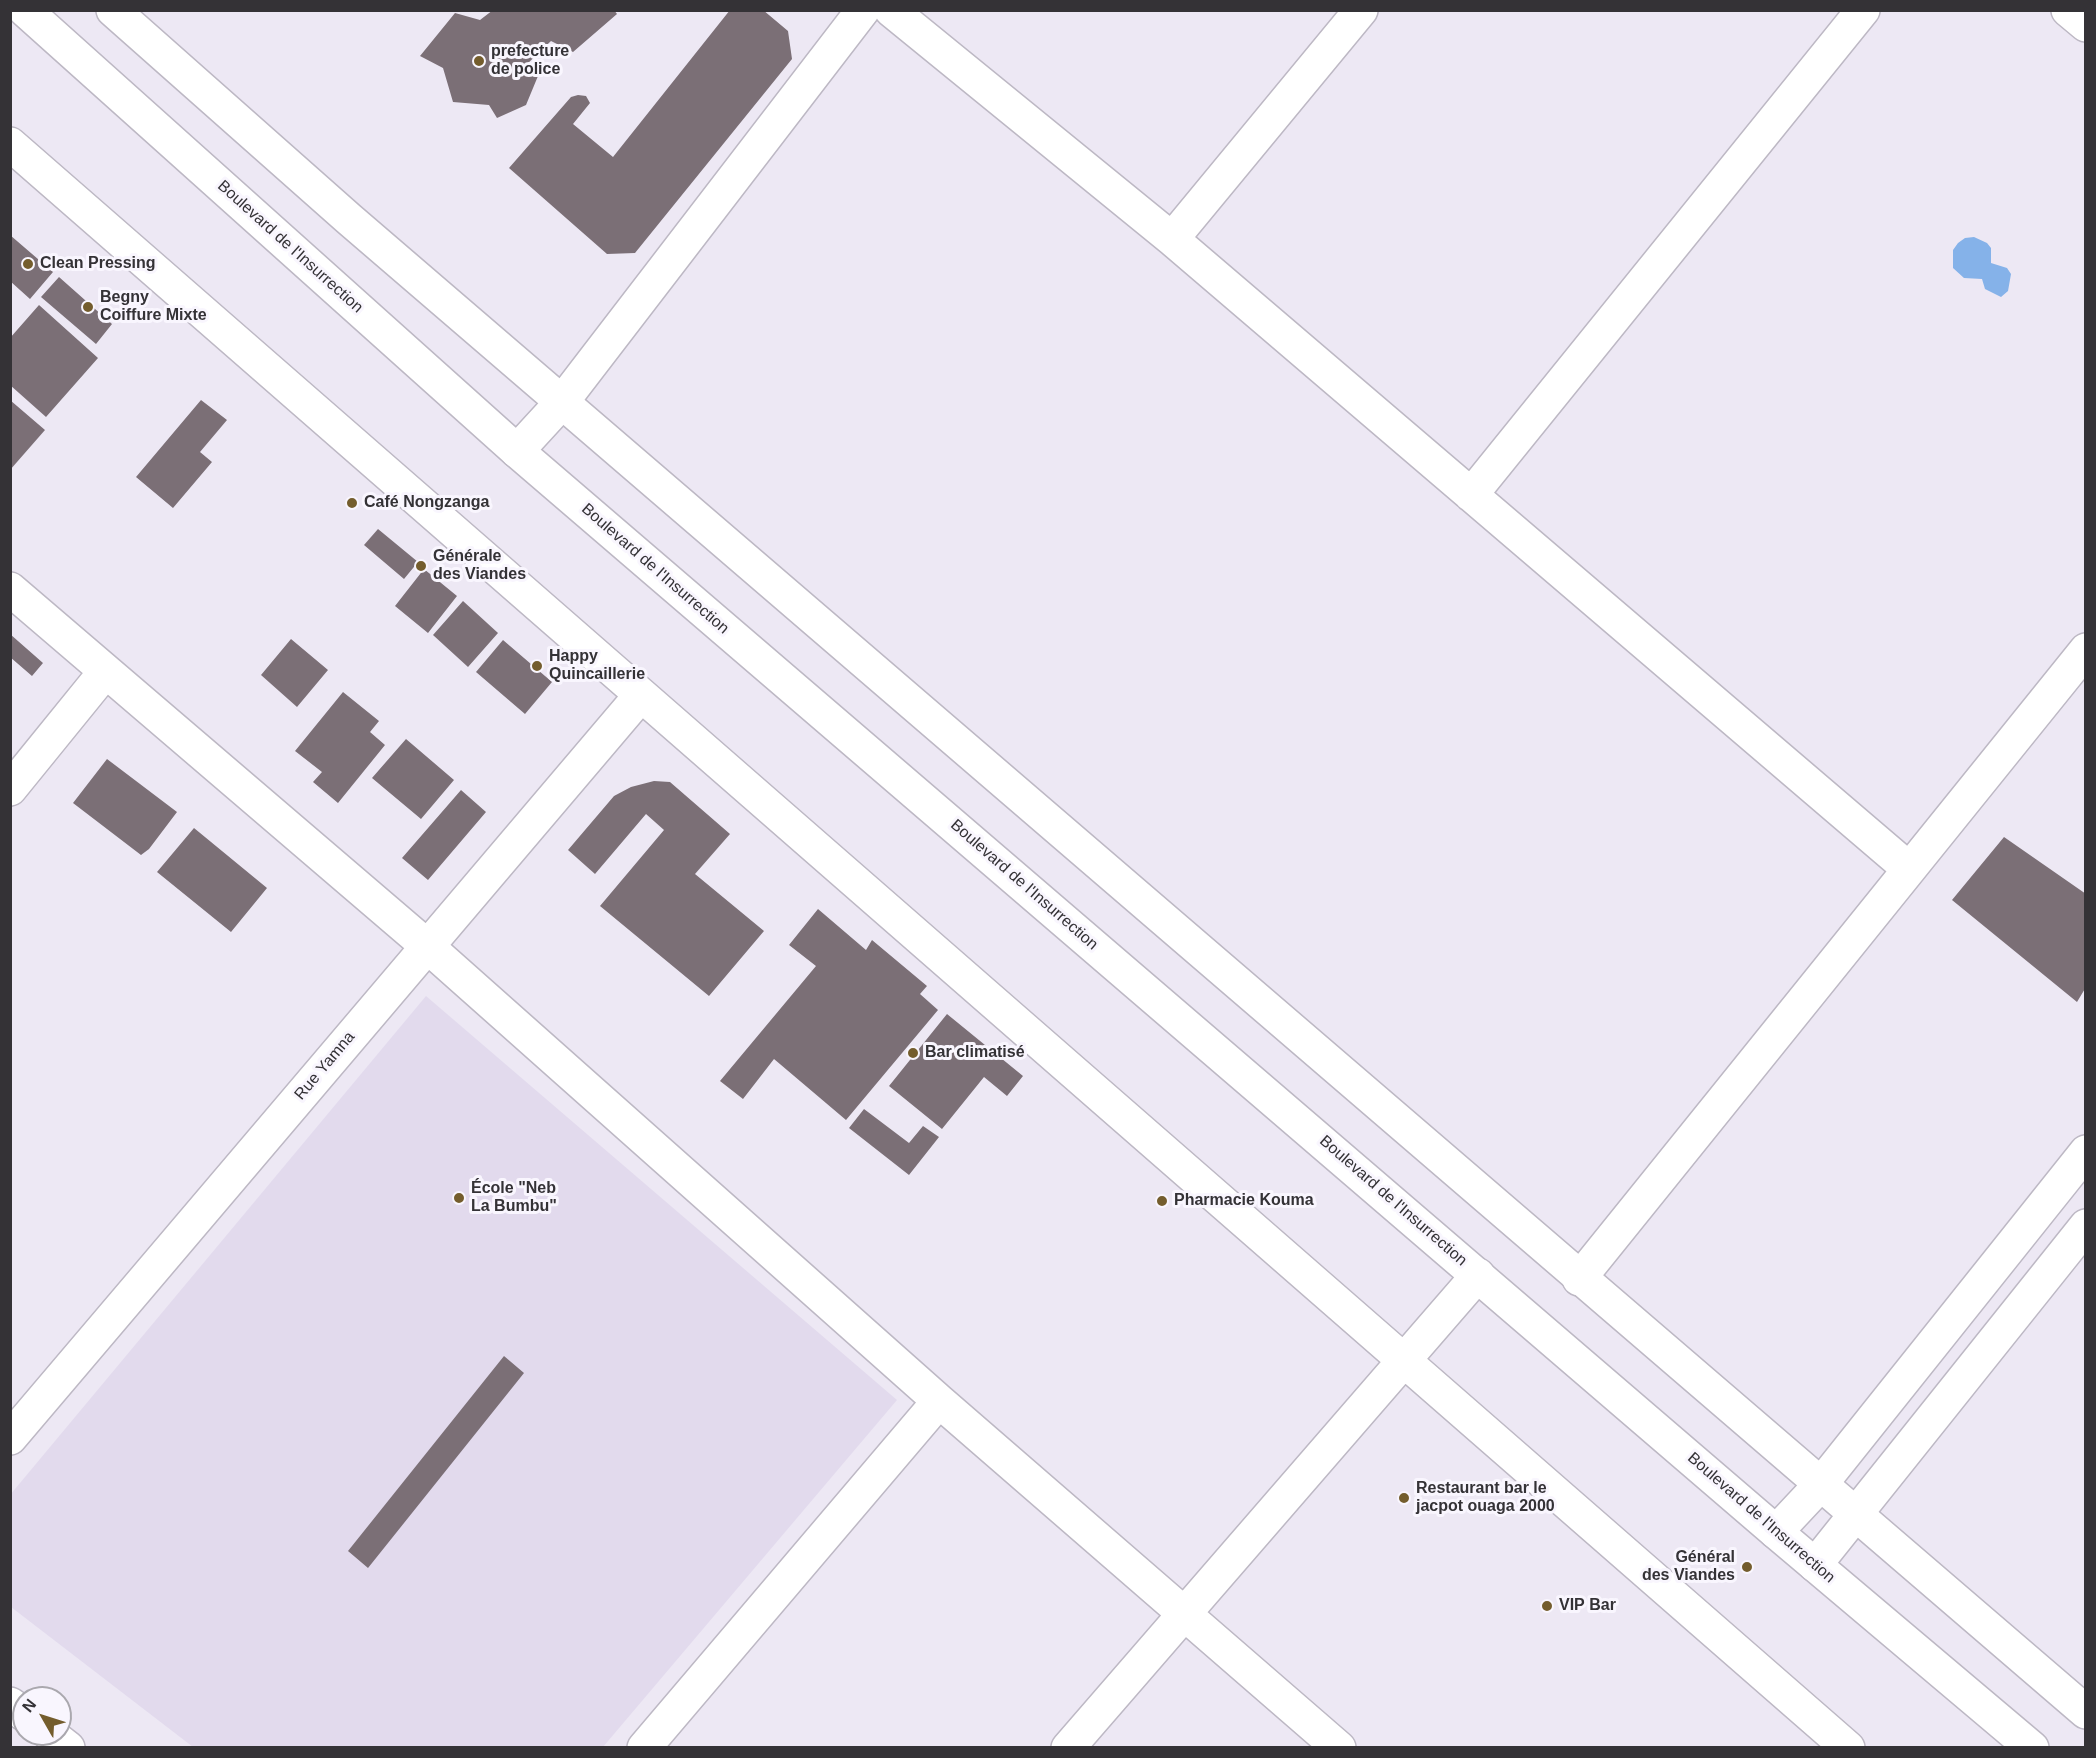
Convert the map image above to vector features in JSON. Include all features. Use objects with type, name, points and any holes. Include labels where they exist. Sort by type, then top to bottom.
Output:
[{"type":"street","name":"Boulevard de l'Insurrection","points":[[26,10],[517,451],[1776,1532],[2032,1748]]},
{"type":"street","points":[[113,10],[562,402],[2085,1712]]},
{"type":"street","points":[[517,451],[562,402],[863,10]]},
{"type":"street","points":[[891,10],[1172,239],[1909,869]]},
{"type":"street","points":[[1172,239],[1361,10]]},
{"type":"street","points":[[1471,495],[1863,10]]},
{"type":"street","points":[[2068,10],[2085,25]]},
{"type":"street","points":[[10,144],[1848,1748]]},
{"type":"street","points":[[10,590],[427,946],[939,1401],[1339,1748]]},
{"type":"street","points":[[1579,1279],[2085,650]]},
{"type":"street","points":[[10,789],[105,672]]},
{"type":"street","name":"Rue Yamna","points":[[10,1438],[641,695]]},
{"type":"street","points":[[1776,1532],[1821,1484],[2085,1152]]},
{"type":"street","points":[[1815,1565],[2085,1226]]},
{"type":"street","points":[[1068,1748],[1478,1275]]},
{"type":"street","points":[[644,1748],[939,1401]]},
{"type":"shaded area","name":"École \"Neb La Bumbu\"","points":[[426,996],[897,1400],[603,1747],[193,1747],[11,1607],[10,1495]]},
{"type":"water","points":[[1974,237],[1987,243],[1991,248],[1991,263],[2007,268],[2011,274],[2008,291],[2001,297],[1985,289],[1982,279],[1964,278],[1953,268],[1953,250],[1965,238]]},
{"type":"building","name":"prefecture de police","points":[[493,10],[614,10],[617,14],[573,52],[551,41],[525,66],[538,76],[526,105],[497,118],[489,105],[453,102],[443,68],[420,56],[455,13],[480,20]]},
{"type":"building","points":[[730,10],[763,10],[788,31],[792,59],[635,253],[607,254],[509,168],[571,97],[578,95],[586,96],[590,103],[573,124],[613,157]]},
{"type":"building","points":[[10,235],[53,272],[30,299],[10,281]]},
{"type":"building","points":[[59,277],[112,324],[96,344],[41,297]]},
{"type":"building","points":[[39,305],[98,358],[46,417],[10,385],[10,338]]},
{"type":"building","points":[[10,400],[45,430],[10,470]]},
{"type":"building","points":[[201,400],[227,420],[200,452],[212,462],[173,508],[136,477]]},
{"type":"building","points":[[378,529],[418,562],[404,579],[364,545]]},
{"type":"building","points":[[424,569],[457,596],[428,633],[395,606]]},
{"type":"building","points":[[463,601],[498,633],[468,667],[433,635]]},
{"type":"building","points":[[10,634],[43,663],[32,676],[10,657]]},
{"type":"building","points":[[291,639],[328,670],[297,707],[261,675]]},
{"type":"building","points":[[503,640],[552,682],[525,714],[476,672]]},
{"type":"building","points":[[343,692],[379,721],[370,732],[385,745],[338,803],[313,782],[322,772],[295,751]]},
{"type":"building","points":[[406,739],[454,780],[421,819],[372,778]]},
{"type":"building","points":[[107,759],[177,812],[149,849],[141,855],[73,803]]},
{"type":"building","points":[[654,781],[670,782],[730,834],[695,874],[764,931],[709,996],[600,906],[664,830],[646,814],[595,874],[568,850],[614,796],[631,787]]},
{"type":"building","points":[[461,790],[486,812],[428,880],[402,858]]},
{"type":"building","points":[[194,828],[267,888],[231,932],[157,872]]},
{"type":"building","points":[[2004,837],[2086,894],[2086,987],[2077,1002],[1952,900]]},
{"type":"building","points":[[818,909],[866,950],[872,940],[927,986],[920,994],[938,1010],[846,1120],[774,1059],[743,1099],[720,1081],[816,966],[789,945]]},
{"type":"building","points":[[947,1014],[1023,1076],[1007,1096],[984,1077],[942,1129],[889,1086]]},
{"type":"building","points":[[864,1109],[909,1143],[923,1126],[939,1137],[909,1175],[849,1128]]},
{"type":"building","points":[[504,1356],[524,1373],[368,1568],[348,1551]]},
{"type":"place","name":"prefecture de police","points":[[479,61]]},
{"type":"place","name":"Clean Pressing","points":[[28,264]]},
{"type":"place","name":"Begny Coiffure Mixte","points":[[88,307]]},
{"type":"place","name":"Café Nongzanga","points":[[352,503]]},
{"type":"place","name":"Générale des Viandes","points":[[421,566]]},
{"type":"place","name":"Happy Quincaillerie","points":[[537,666]]},
{"type":"place","name":"Bar climatisé","points":[[913,1053]]},
{"type":"place","name":"École \"Neb La Bumbu\"","points":[[459,1198]]},
{"type":"place","name":"Pharmacie Kouma","points":[[1162,1201]]},
{"type":"place","name":"Restaurant bar le jacpot ouaga 2000","points":[[1404,1498]]},
{"type":"place","name":"Général des Viandes","points":[[1747,1567]]},
{"type":"place","name":"VIP Bar","points":[[1547,1606]]}]
